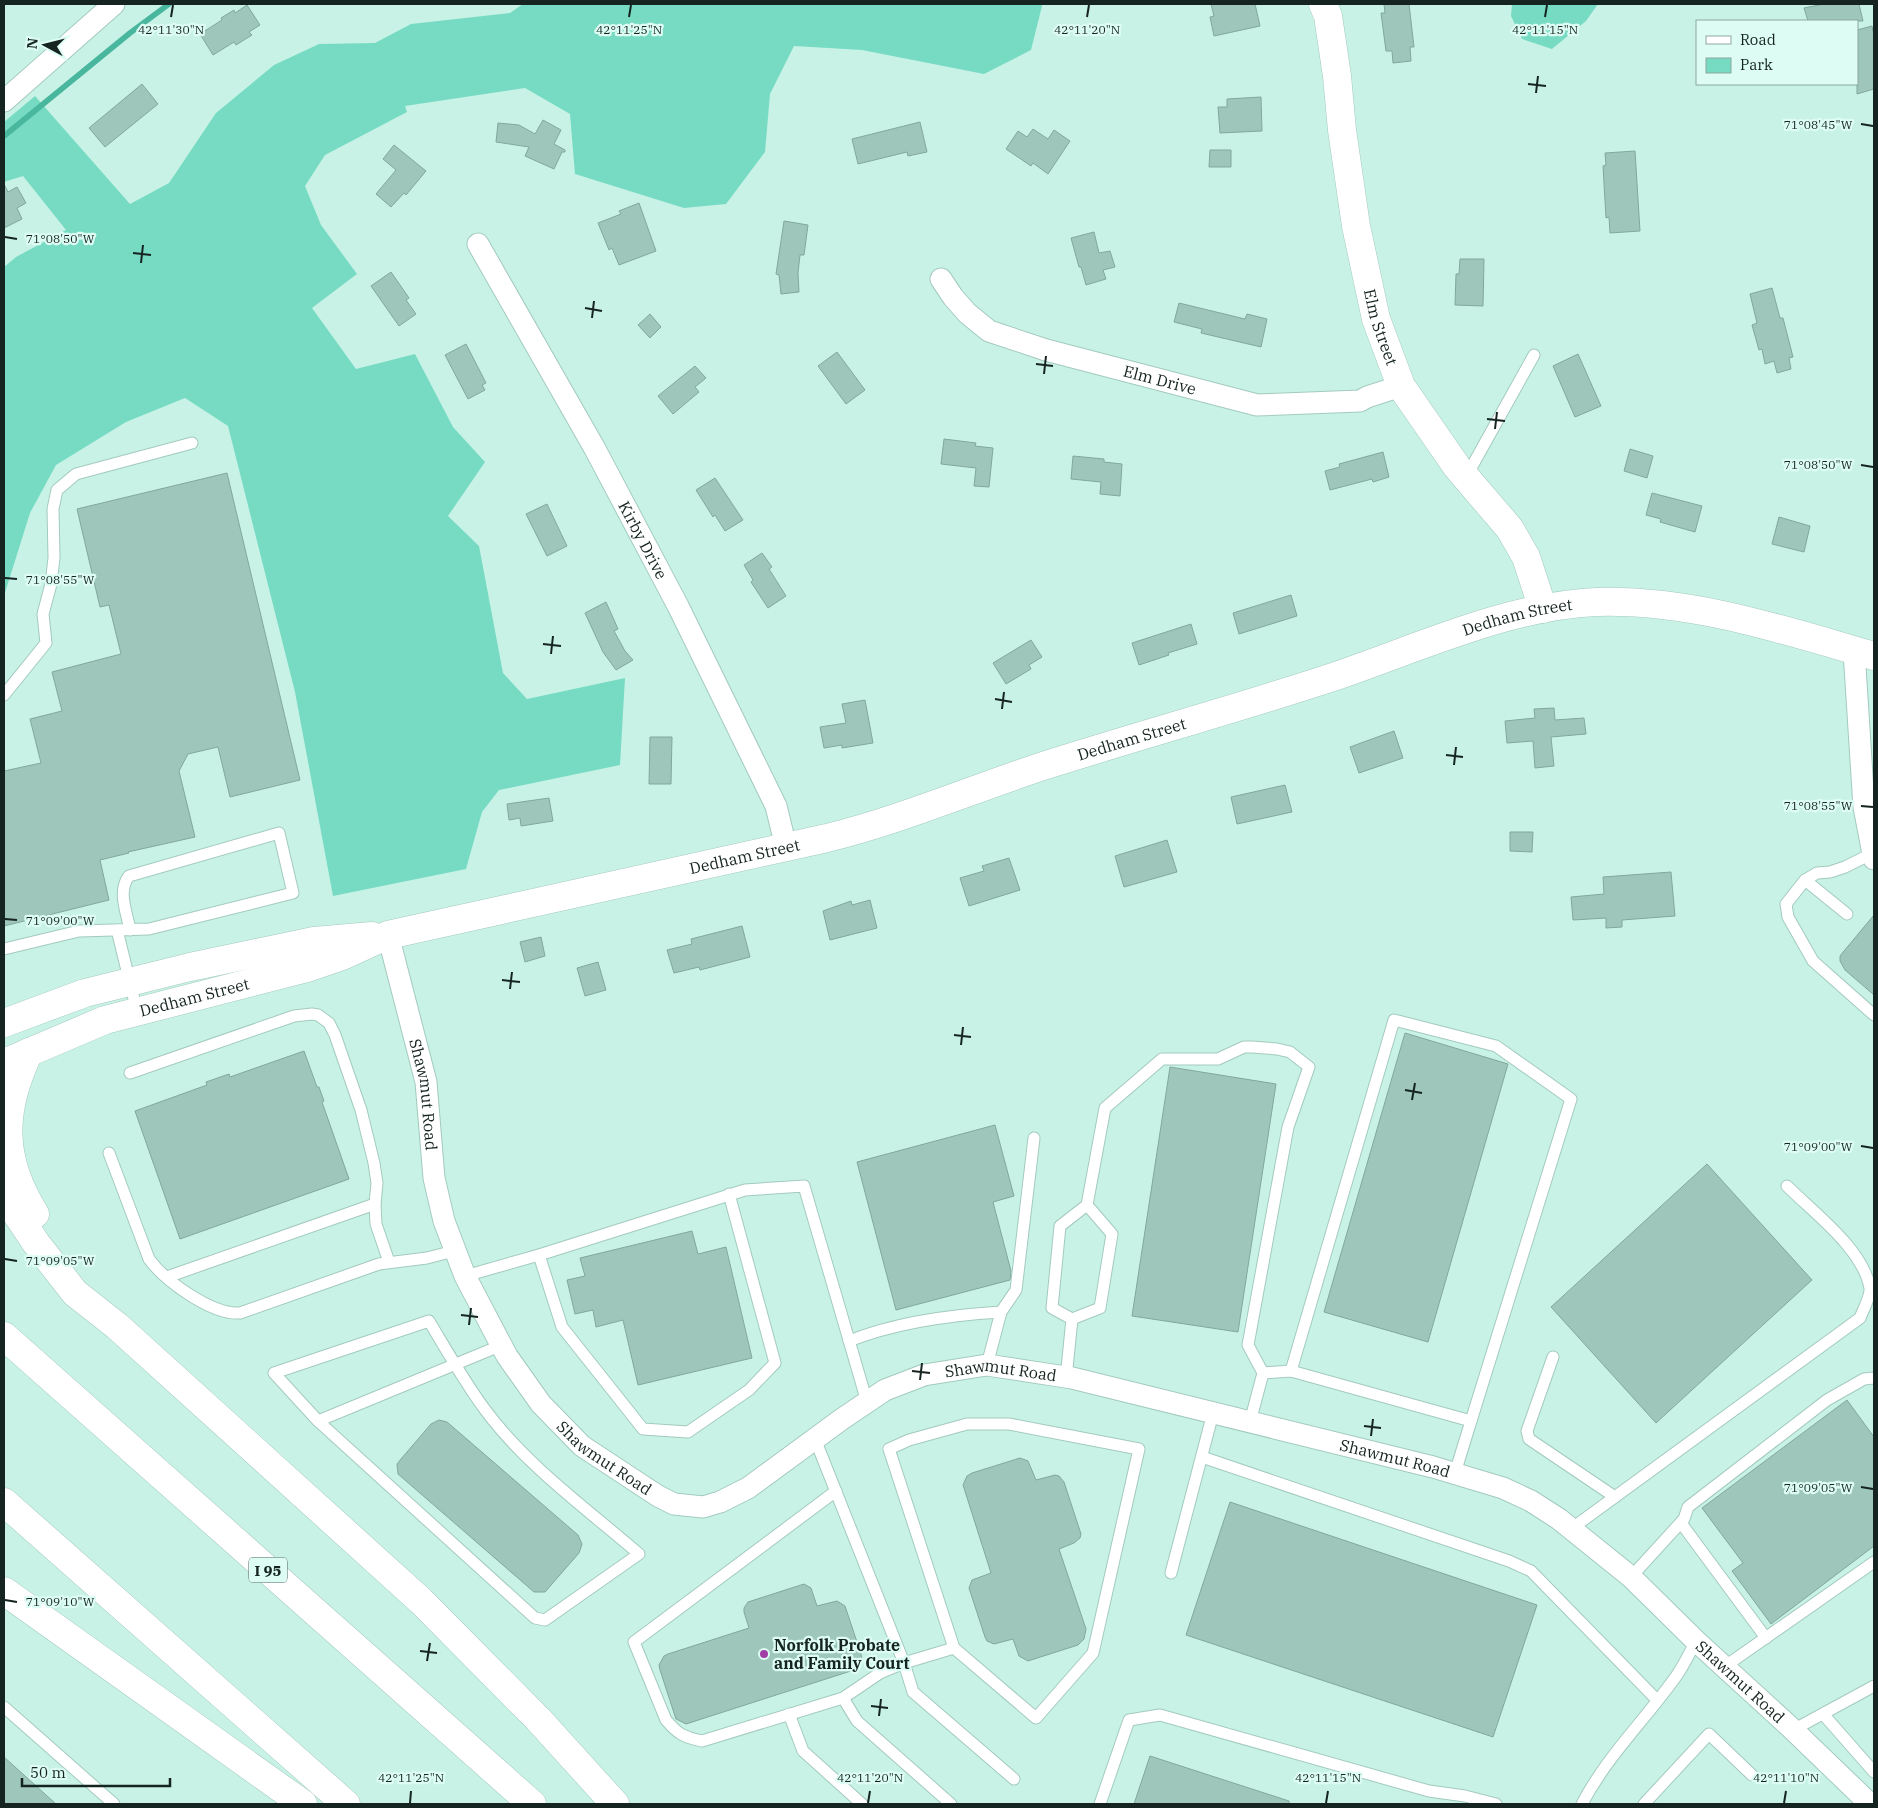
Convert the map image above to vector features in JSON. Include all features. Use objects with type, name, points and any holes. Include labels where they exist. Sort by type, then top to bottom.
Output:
[{"type":"main road","name":"Elm Street","points":[[1323,4],[1328,16],[1337,76],[1343,138],[1356,226],[1376,319],[1401,386],[1432,433],[1510,529],[1526,557],[1543,609]]},
{"type":"main road","name":"Dedham Street","points":[[4,1023],[68,998],[129,982],[314,940],[388,935],[786,847],[881,823],[1066,759],[1332,677],[1477,627],[1543,609],[1594,602],[1657,605],[1738,619],[1800,634],[1864,654]]},
{"type":"main road","name":"Dedham Street","points":[[4,1063],[105,1020],[328,961],[388,935]]},
{"type":"main road","points":[[29,1052],[16,1080],[6,1120],[6,1139],[11,1167],[28,1204],[52,1238],[88,1282],[117,1326]]},
{"type":"main road","points":[[4,1195],[36,1243],[75,1292],[117,1326],[422,1601],[538,1719],[615,1804]]},
{"type":"main road","name":"I 95","points":[[4,1336],[532,1804]]},
{"type":"main road","points":[[4,1502],[346,1804]]},
{"type":"main road","points":[[4,1591],[302,1804]]},
{"type":"street","points":[[4,101],[114,4]]},
{"type":"street","name":"Kirby Drive","points":[[478,244],[595,449],[678,606],[776,806],[786,847]]},
{"type":"street","name":"Elm Drive","points":[[941,279],[967,313],[989,330],[1046,350],[1257,405],[1360,401],[1367,396],[1401,386]]},
{"type":"street","points":[[1864,654],[1864,807],[1873,856]]},
{"type":"street","name":"Shawmut Road","points":[[388,935],[426,1082],[434,1178],[442,1213],[454,1251],[465,1276],[507,1356],[541,1404],[582,1446],[642,1488],[674,1504],[703,1507],[720,1502],[748,1488],[885,1390],[924,1375],[987,1366],[1066,1378],[1455,1474],[1503,1488],[1552,1514],[1571,1529],[1631,1577],[1696,1641],[1870,1804]]},
{"type":"lane","points":[[1466,477],[1534,355]]},
{"type":"lane","points":[[4,695],[46,644],[43,614],[51,584],[54,558],[53,509],[57,490],[76,474],[192,443]]},
{"type":"lane","points":[[4,949],[79,931],[130,930],[149,929],[293,893],[279,833],[130,876],[123,888],[130,930]]},
{"type":"lane","points":[[1873,856],[1830,872],[1817,872],[1805,880],[1786,904],[1788,917],[1813,961],[1874,1015]]},
{"type":"lane","points":[[1805,880],[1847,914]]},
{"type":"lane","points":[[117,930],[137,1011]]},
{"type":"lane","points":[[130,1073],[283,1019],[312,1014],[324,1018],[335,1035],[364,1123],[376,1173],[376,1224],[388,1262]]},
{"type":"lane","points":[[1291,1371],[1394,1020],[1496,1046],[1571,1099],[1455,1474]]},
{"type":"lane","points":[[1072,1319],[1052,1308],[1060,1226],[1087,1204],[1105,1108],[1162,1059],[1218,1059],[1244,1048],[1252,1047],[1290,1052],[1309,1067],[1288,1127],[1248,1346],[1263,1373],[1250,1422]]},
{"type":"lane","points":[[987,1366],[1001,1312],[1016,1290],[1034,1138]]},
{"type":"lane","points":[[109,1153],[146,1252],[154,1266],[196,1298],[225,1313],[240,1313],[369,1267],[388,1262],[427,1258],[454,1251]]},
{"type":"lane","points":[[465,1276],[539,1255],[729,1194],[745,1190],[804,1186],[867,1402]]},
{"type":"lane","points":[[1571,1529],[1860,1318],[1870,1290],[1863,1269],[1851,1248],[1787,1186]]},
{"type":"lane","points":[[539,1255],[562,1328],[643,1429],[688,1432],[749,1390],[775,1363],[729,1194]]},
{"type":"lane","points":[[167,1277],[375,1204]]},
{"type":"lane","points":[[1072,1319],[1100,1308],[1112,1234],[1087,1204]]},
{"type":"lane","points":[[849,1341],[877,1330],[958,1314],[1001,1312]]},
{"type":"lane","points":[[1066,1378],[1072,1319]]},
{"type":"lane","points":[[429,1321],[486,1412],[529,1460],[639,1554],[546,1620],[536,1618],[318,1421],[274,1373],[429,1321]]},
{"type":"lane","points":[[318,1421],[502,1345]]},
{"type":"lane","points":[[1553,1357],[1528,1431],[1529,1439],[1615,1497]]},
{"type":"lane","points":[[1263,1373],[1291,1371],[1471,1421]]},
{"type":"lane","points":[[1631,1577],[1684,1520],[1688,1507],[1827,1400],[1864,1379],[1874,1378]]},
{"type":"lane","points":[[1171,1573],[1213,1413]]},
{"type":"lane","points":[[967,1424],[1009,1424],[1139,1449],[1092,1653],[1036,1718],[954,1648],[889,1449],[909,1440],[967,1424]]},
{"type":"lane","points":[[815,1439],[904,1663],[913,1692],[1014,1779]]},
{"type":"lane","points":[[1202,1457],[1509,1561],[1531,1571],[1657,1700]]},
{"type":"lane","points":[[836,1491],[634,1642],[666,1720],[674,1730],[684,1737],[702,1741],[843,1698],[880,1673],[904,1663],[954,1648]]},
{"type":"lane","points":[[1681,1523],[1766,1638]]},
{"type":"lane","points":[[1724,1667],[1874,1562]]},
{"type":"lane","points":[[1582,1804],[1591,1786],[1620,1745],[1678,1674],[1696,1641]]},
{"type":"lane","points":[[1793,1730],[1874,1686]]},
{"type":"lane","points":[[843,1698],[857,1721],[951,1804]]},
{"type":"lane","points":[[4,1707],[114,1804]]},
{"type":"lane","points":[[788,1714],[803,1750],[862,1804]]},
{"type":"lane","points":[[1823,1714],[1874,1772]]},
{"type":"lane","points":[[1100,1804],[1129,1720],[1160,1715],[1429,1791],[1465,1796],[1496,1804]]},
{"type":"lane","points":[[1644,1804],[1709,1734],[1752,1775]]},
{"type":"green space","points":[[523,4],[1041,4],[1042,6],[1031,50],[984,74],[862,50],[794,46],[770,94],[765,152],[726,204],[684,208],[575,174],[570,114],[525,88],[405,106],[407,112],[325,155],[305,186],[321,225],[357,274],[312,308],[356,369],[415,354],[453,427],[485,462],[448,516],[479,546],[503,673],[527,699],[625,678],[620,765],[499,790],[482,812],[466,869],[333,896],[295,692],[228,426],[185,398],[126,422],[56,465],[30,513],[4,596],[4,267],[16,257],[66,230],[23,176],[4,182],[4,122],[35,96],[130,204],[169,183],[216,113],[274,65],[319,44],[375,43],[411,24],[510,13]]},
{"type":"green space","points":[[1512,4],[1598,4],[1586,21],[1552,49],[1522,39],[1511,16]]},
{"type":"building","points":[[1211,4],[1255,4],[1260,26],[1214,36],[1210,17],[1214,16]]},
{"type":"building","points":[[1384,4],[1409,4],[1414,47],[1410,47],[1411,61],[1393,63],[1392,51],[1386,51],[1381,13],[1385,13]]},
{"type":"building","points":[[1824,4],[1859,4],[1863,21],[1808,20],[1804,8]]},
{"type":"building","points":[[247,5],[260,25],[249,32],[252,35],[236,45],[234,42],[213,55],[200,34],[222,20],[221,18],[234,10],[235,13]]},
{"type":"building","points":[[1872,26],[1874,36],[1874,89],[1857,94],[1858,85],[1858,30]]},
{"type":"building","points":[[142,84],[158,104],[105,147],[89,128]]},
{"type":"building","points":[[1261,97],[1262,131],[1220,133],[1218,107],[1227,107],[1227,99]]},
{"type":"building","points":[[543,120],[561,130],[554,144],[565,150],[565,152],[562,152],[554,169],[525,156],[529,147],[496,142],[498,123],[519,125],[535,134]]},
{"type":"building","points":[[920,122],[927,152],[908,156],[907,152],[858,164],[852,139]]},
{"type":"building","points":[[1033,129],[1048,139],[1054,130],[1070,141],[1048,174],[1033,163],[1031,166],[1006,149],[1018,131],[1027,137]]},
{"type":"building","points":[[394,145],[426,171],[406,195],[404,193],[391,207],[376,194],[396,170],[383,159]]},
{"type":"building","points":[[1210,150],[1231,150],[1231,167],[1209,167]]},
{"type":"building","points":[[1635,151],[1640,231],[1610,233],[1609,217],[1606,218],[1603,166],[1606,165],[1605,153]]},
{"type":"building","points":[[4,184],[8,192],[17,187],[26,203],[17,208],[22,219],[4,228]]},
{"type":"building","points":[[639,203],[656,251],[619,265],[612,248],[609,250],[598,223],[621,214],[619,211]]},
{"type":"building","points":[[784,221],[808,225],[804,255],[800,255],[798,273],[799,292],[781,294],[779,275],[776,274]]},
{"type":"building","points":[[1094,232],[1099,253],[1110,251],[1115,267],[1103,270],[1106,279],[1086,285],[1071,238]]},
{"type":"building","points":[[1460,259],[1484,259],[1483,306],[1455,305],[1456,274],[1459,274]]},
{"type":"building","points":[[391,272],[409,298],[406,300],[416,314],[399,326],[371,286]]},
{"type":"building","points":[[1772,288],[1780,318],[1783,318],[1793,357],[1789,358],[1791,369],[1777,373],[1774,361],[1765,364],[1762,349],[1759,350],[1752,325],[1757,323],[1750,294]]},
{"type":"building","points":[[1179,303],[1245,319],[1247,314],[1267,319],[1261,347],[1201,333],[1202,329],[1174,322]]},
{"type":"building","points":[[650,314],[661,327],[650,338],[638,325]]},
{"type":"building","points":[[466,344],[486,383],[482,385],[485,390],[468,399],[445,355]]},
{"type":"building","points":[[837,352],[865,390],[846,404],[818,366]]},
{"type":"building","points":[[1578,354],[1601,406],[1575,417],[1553,366]]},
{"type":"building","points":[[695,366],[706,378],[695,387],[699,392],[673,414],[658,396]]},
{"type":"building","points":[[944,439],[976,443],[975,446],[993,448],[989,487],[974,486],[976,468],[941,464]]},
{"type":"building","points":[[1630,449],[1653,456],[1647,478],[1624,471]]},
{"type":"building","points":[[1383,452],[1389,477],[1373,482],[1372,479],[1330,490],[1325,471],[1340,467],[1339,464]]},
{"type":"building","points":[[1073,456],[1104,459],[1104,462],[1122,464],[1120,496],[1100,494],[1101,482],[1071,479]]},
{"type":"building","points":[[227,473],[300,780],[230,797],[218,747],[188,754],[179,771],[195,837],[100,860],[109,900],[4,926],[4,771],[41,763],[30,719],[62,711],[52,672],[121,654],[109,605],[100,607],[77,509]]},
{"type":"building","points":[[715,478],[743,520],[725,531],[715,515],[713,517],[696,490]]},
{"type":"building","points":[[1652,493],[1702,506],[1695,532],[1660,522],[1661,519],[1646,515]]},
{"type":"building","points":[[547,504],[567,546],[547,556],[526,514]]},
{"type":"building","points":[[1779,517],[1810,526],[1804,552],[1772,544]]},
{"type":"building","points":[[762,553],[772,567],[769,569],[786,596],[768,608],[751,582],[753,580],[744,565]]},
{"type":"building","points":[[1291,595],[1297,616],[1239,634],[1233,613]]},
{"type":"building","points":[[606,602],[618,629],[614,631],[625,651],[633,660],[616,670],[603,652],[585,613]]},
{"type":"building","points":[[1191,624],[1197,644],[1139,665],[1132,643]]},
{"type":"building","points":[[1031,640],[1042,657],[1029,665],[1031,669],[1006,684],[993,663]]},
{"type":"building","points":[[865,700],[873,743],[842,748],[842,745],[824,748],[820,727],[846,723],[842,704]]},
{"type":"building","points":[[1554,708],[1555,720],[1584,718],[1586,734],[1551,737],[1554,766],[1535,768],[1533,741],[1507,743],[1505,721],[1535,718],[1534,709]]},
{"type":"building","points":[[1394,731],[1403,758],[1359,773],[1350,747]]},
{"type":"building","points":[[650,737],[672,737],[671,784],[649,784]]},
{"type":"building","points":[[1285,785],[1292,812],[1237,824],[1231,797]]},
{"type":"building","points":[[549,798],[553,821],[521,826],[520,818],[509,820],[507,804]]},
{"type":"building","points":[[1510,832],[1533,832],[1532,852],[1510,851]]},
{"type":"building","points":[[1167,840],[1177,872],[1124,887],[1115,856]]},
{"type":"building","points":[[1009,858],[1020,890],[969,906],[960,878],[984,871],[982,866]]},
{"type":"building","points":[[1671,872],[1675,916],[1622,920],[1622,927],[1606,928],[1606,918],[1573,920],[1571,897],[1604,894],[1603,877]]},
{"type":"building","points":[[870,900],[877,928],[830,940],[823,911],[851,901],[852,905]]},
{"type":"building","points":[[1874,915],[1874,995],[1845,970],[1840,961],[1840,956]]},
{"type":"building","points":[[742,926],[750,957],[700,970],[699,967],[674,973],[667,950],[692,944],[691,939]]},
{"type":"building","points":[[541,937],[545,956],[525,962],[520,942]]},
{"type":"building","points":[[598,962],[606,990],[585,996],[577,968]]},
{"type":"building","points":[[1405,1033],[1508,1064],[1428,1342],[1324,1312]]},
{"type":"building","points":[[304,1051],[324,1101],[322,1102],[349,1179],[180,1239],[135,1111],[207,1085],[206,1082],[229,1074],[230,1077]]},
{"type":"building","points":[[1170,1067],[1276,1084],[1238,1332],[1132,1316]]},
{"type":"building","points":[[995,1125],[1014,1196],[993,1202],[1011,1271],[1010,1280],[896,1310],[857,1162]]},
{"type":"building","points":[[1707,1164],[1812,1280],[1656,1423],[1551,1307]]},
{"type":"building","points":[[692,1231],[698,1254],[726,1247],[752,1358],[638,1385],[623,1320],[596,1327],[593,1310],[575,1314],[567,1280],[585,1276],[580,1258]]},
{"type":"building","points":[[1847,1400],[1874,1437],[1874,1546],[1771,1624],[1732,1571],[1743,1563],[1702,1508]]},
{"type":"building","points":[[439,1420],[447,1422],[578,1535],[582,1544],[579,1553],[545,1592],[534,1592],[398,1474],[397,1464],[431,1424]]},
{"type":"building","points":[[1020,1458],[1028,1461],[1036,1480],[1055,1475],[1059,1476],[1064,1482],[1081,1534],[1080,1538],[1074,1543],[1059,1549],[1086,1629],[1084,1639],[1078,1645],[1028,1661],[1019,1656],[1013,1639],[994,1644],[987,1641],[985,1637],[969,1588],[972,1580],[991,1573],[963,1485],[967,1476],[972,1473]]},
{"type":"building","points":[[1230,1502],[1537,1605],[1493,1737],[1186,1635]]},
{"type":"building","name":"Norfolk Probate and Family Court","points":[[804,1584],[811,1588],[817,1606],[837,1601],[845,1606],[861,1654],[862,1660],[857,1669],[686,1724],[676,1719],[659,1665],[664,1656],[749,1628],[744,1612],[748,1602]]},
{"type":"building","points":[[1150,1756],[1289,1801],[1289,1804],[1134,1804]]},
{"type":"building","points":[[4,1757],[56,1804],[4,1804]]},
{"type":"waterway","points":[[4,136],[130,33],[169,4]]},
{"type":"place","name":"Norfolk Probate and Family Court","points":[[764,1654]]}]
